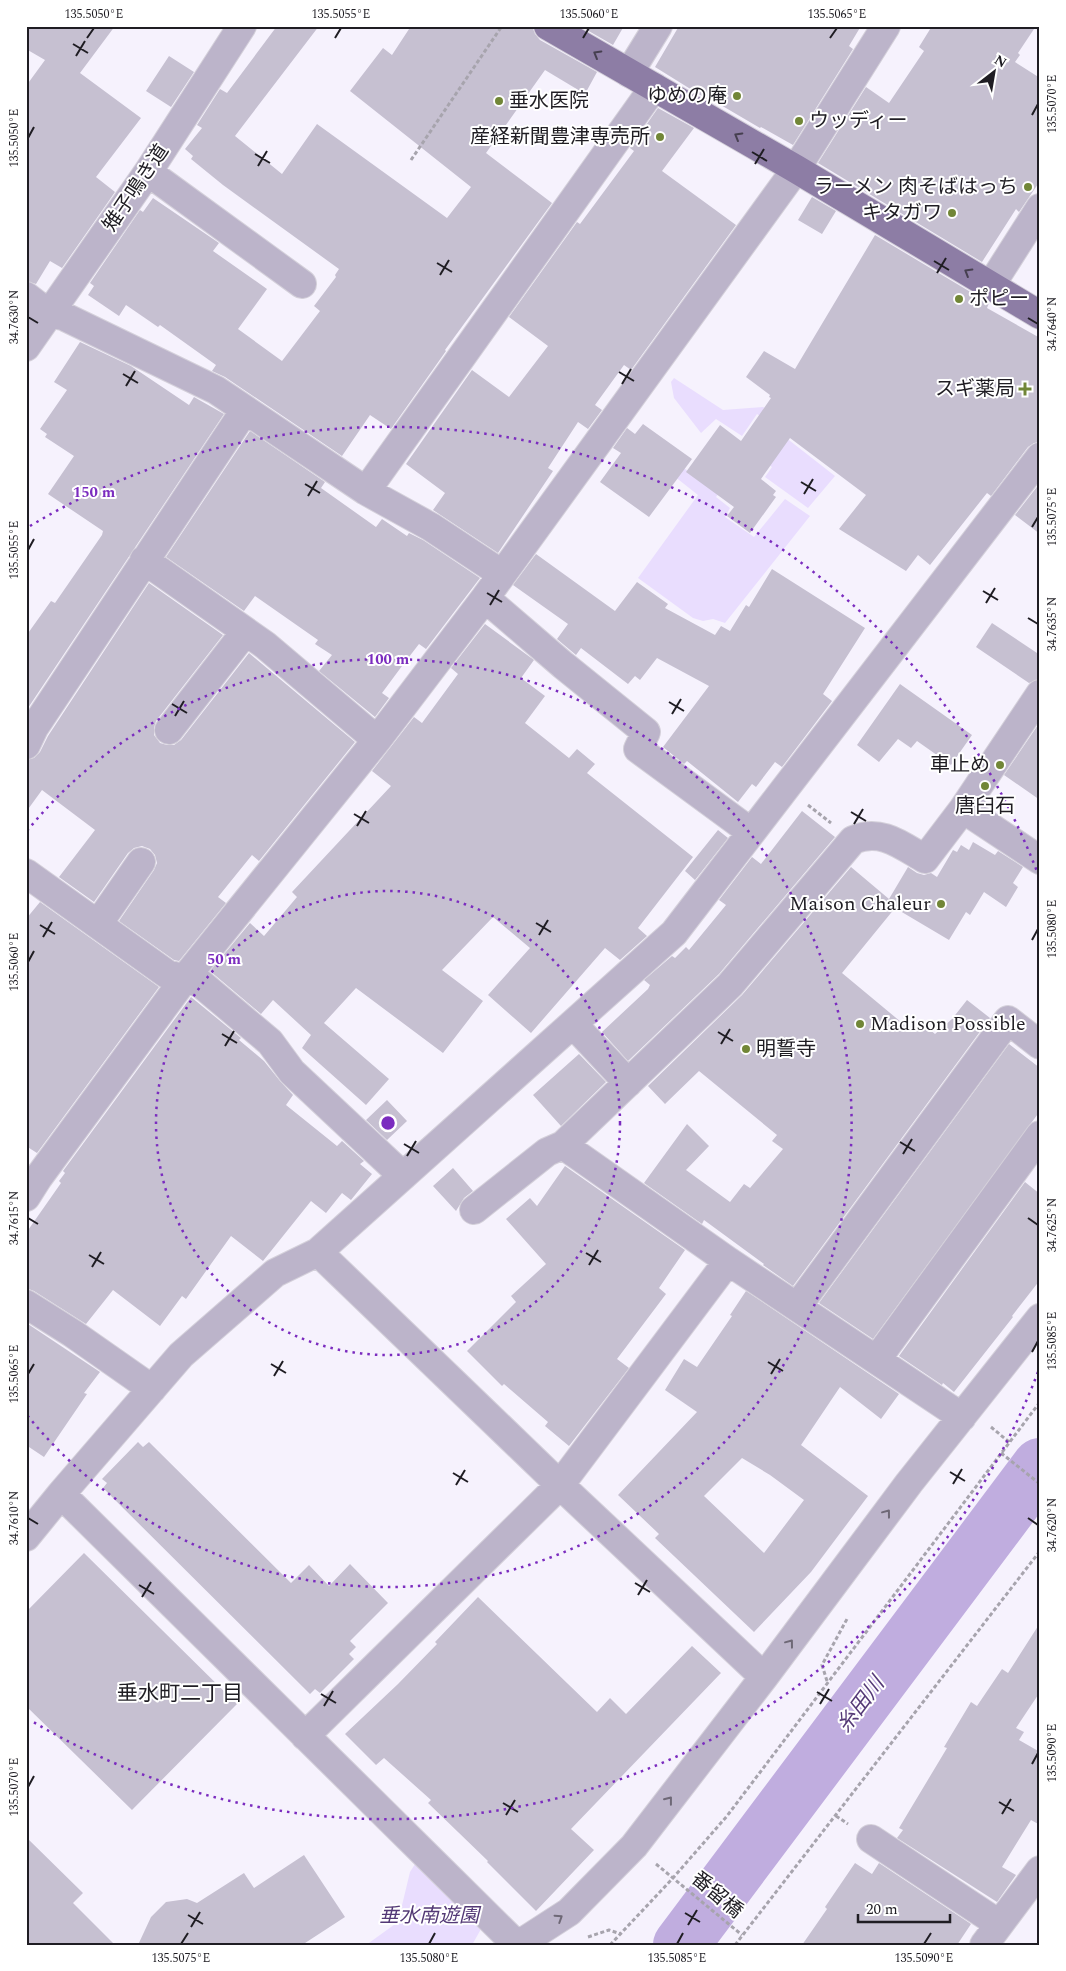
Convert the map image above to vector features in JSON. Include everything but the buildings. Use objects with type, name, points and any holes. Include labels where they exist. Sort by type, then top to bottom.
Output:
[{"type":"main road","points":[[548,26],[796,169],[1040,315]]},
{"type":"street","name":"雉子鳴き道","points":[[26,347],[148,172],[242,26]]},
{"type":"street","points":[[629,73],[658,26]]},
{"type":"street","points":[[26,1197],[185,978],[377,740],[485,598],[796,169],[885,27]]},
{"type":"street","points":[[366,492],[654,87]]},
{"type":"street","points":[[148,172],[302,284]]},
{"type":"street","points":[[991,285],[1040,208]]},
{"type":"street","points":[[26,296],[48,313],[63,316],[216,390],[366,492],[432,527],[502,574]]},
{"type":"street","points":[[26,746],[34,728],[245,410]]},
{"type":"street","points":[[26,1537],[181,1355],[275,1273],[318,1252],[674,933],[1040,457]]},
{"type":"street","points":[[144,560],[265,645],[377,740]]},
{"type":"street","points":[[485,598],[563,665],[646,732],[638,750],[750,832]]},
{"type":"street","points":[[169,730],[245,632]]},
{"type":"street","points":[[474,1210],[547,1152],[563,1146],[730,985],[853,840],[864,835],[888,838],[925,859],[963,810],[1040,694]]},
{"type":"street","points":[[963,810],[1040,860]]},
{"type":"street","points":[[98,924],[140,862]]},
{"type":"street","points":[[26,873],[167,974],[200,983],[270,1042],[292,1072],[403,1176]]},
{"type":"street","points":[[797,1308],[1008,1020],[1040,1045]]},
{"type":"street","points":[[573,1024],[628,1083]]},
{"type":"street","points":[[877,1359],[1040,1135]]},
{"type":"street","points":[[563,1146],[797,1308],[974,1420]]},
{"type":"street","points":[[318,1252],[560,1485],[764,1677]]},
{"type":"street","points":[[305,1736],[560,1485],[728,1261]]},
{"type":"street","points":[[26,1304],[72,1333],[152,1389]]},
{"type":"street","points":[[61,1494],[518,1945],[569,1912],[634,1846],[910,1483],[974,1420],[1040,1318]]},
{"type":"street","points":[[871,1839],[992,1935],[1040,1870]]},
{"type":"path","points":[[411,160],[502,26]]},
{"type":"path","points":[[786,788],[853,840]]},
{"type":"path","points":[[610,1945],[673,1878],[727,1816],[1040,1402]]},
{"type":"path","points":[[974,1420],[1009,1442]]},
{"type":"path","points":[[1001,1453],[1040,1484]]},
{"type":"path","points":[[735,1945],[1040,1551]]},
{"type":"path","points":[[836,1816],[842,1820]]},
{"type":"path","name":"番留橋","points":[[673,1878],[742,1935]]},
{"type":"path","points":[[584,1938],[609,1930],[621,1934]]},
{"type":"green space","points":[[674,378],[723,410],[763,407],[796,423],[785,437],[835,476],[808,508],[765,477],[772,467],[758,458],[778,429],[757,414],[742,436],[716,419],[701,433],[674,398],[671,382]]},
{"type":"green space","points":[[681,466],[719,493],[716,497],[730,508],[725,517],[754,537],[785,499],[810,516],[725,623],[713,619],[703,621],[693,618],[638,578],[698,495],[674,476]]},
{"type":"green space","name":"垂水南遊園","points":[[417,1861],[481,1929],[472,1945],[366,1945],[398,1922],[410,1872]]},
{"type":"waterway","name":"糸田川","points":[[681,1945],[1040,1466]]},
{"type":"place","name":"ゆめの庵","points":[[737,96]]},
{"type":"place","name":"垂水医院","points":[[499,101]]},
{"type":"place","name":"ウッディー","points":[[799,121]]},
{"type":"place","name":"産経新聞豊津専売所","points":[[660,137]]},
{"type":"place","name":"ラーメン 肉そばはっち","points":[[1028,187]]},
{"type":"place","name":"キタガワ","points":[[952,213]]},
{"type":"place","name":"ポピー","points":[[959,299]]},
{"type":"place","name":"スギ薬局","points":[[1025,389]]},
{"type":"place","name":"車止め","points":[[1000,765]]},
{"type":"place","name":"唐臼石","points":[[985,786]]},
{"type":"place","name":"Maison Chaleur","points":[[941,904]]},
{"type":"place","name":"Madison Possible","points":[[860,1024]]},
{"type":"place","name":"明誓寺","points":[[746,1049]]},
{"type":"district","name":"垂水町二丁目","points":[[180,1694]]}]
